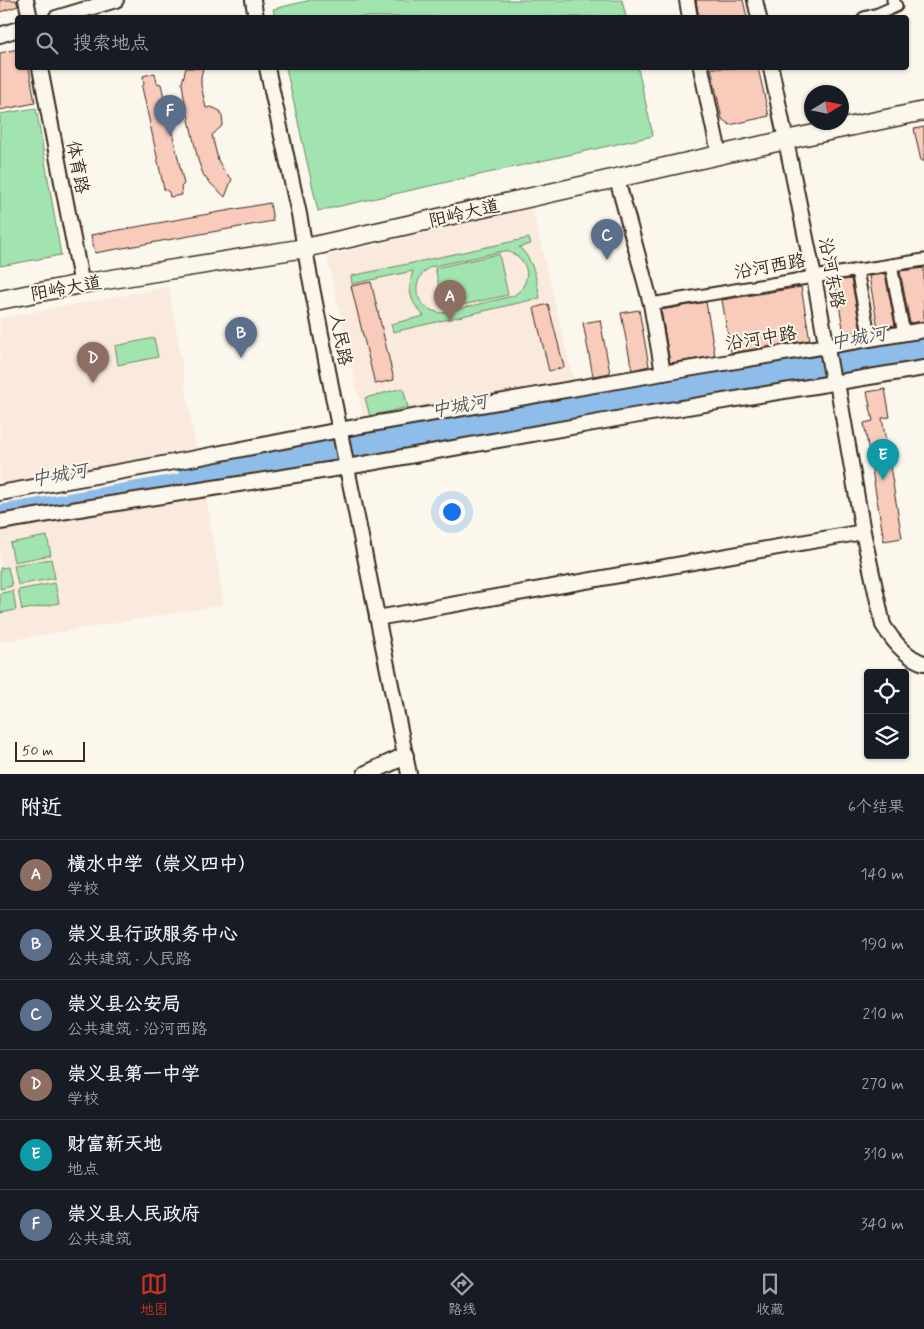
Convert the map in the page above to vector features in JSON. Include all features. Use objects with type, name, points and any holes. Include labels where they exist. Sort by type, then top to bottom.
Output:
[{"type":"main road","points":[[849,114],[924,98]]},
{"type":"main road","name":"阳岭大道","points":[[0,288],[304,243],[717,144],[924,110]]},
{"type":"main road","name":"阳岭大道","points":[[0,300],[304,243],[617,179],[785,134],[804,126]]},
{"type":"main road","points":[[366,774],[405,756]]},
{"type":"street","points":[[26,0],[29,15]]},
{"type":"street","points":[[66,15],[116,0]]},
{"type":"street","points":[[253,0],[256,15]]},
{"type":"street","points":[[687,0],[690,15]]},
{"type":"street","points":[[756,0],[758,15]]},
{"type":"street","points":[[874,15],[896,6],[894,0]]},
{"type":"street","points":[[0,35],[15,30]]},
{"type":"street","name":"体育路","points":[[40,70],[80,275]]},
{"type":"street","name":"人民路","points":[[267,70],[304,243],[409,774]]},
{"type":"street","points":[[701,70],[717,144]]},
{"type":"street","name":"沿河东路","points":[[771,70],[827,350],[838,388],[863,532],[883,625],[900,648],[916,661],[924,663]]},
{"type":"street","points":[[617,179],[651,304],[663,373]]},
{"type":"street","name":"沿河西路","points":[[651,304],[924,260]]},
{"type":"street","points":[[892,265],[904,334]]},
{"type":"street","points":[[857,270],[870,340]]},
{"type":"street","name":"沿河中路","points":[[0,493],[341,433],[663,373],[827,350],[924,330]]},
{"type":"street","points":[[0,522],[346,462],[623,417],[834,379],[924,368]]},
{"type":"street","points":[[377,618],[863,532]]},
{"type":"shaded area","points":[[532,208],[575,386],[364,421],[327,256]]},
{"type":"shaded area","points":[[169,287],[196,448],[0,485],[0,318]]},
{"type":"shaded area","points":[[206,495],[224,605],[0,642],[0,531]]},
{"type":"green space","points":[[311,0],[622,0],[626,15],[274,15],[273,9]]},
{"type":"green space","points":[[286,70],[638,70],[653,136],[318,211]]},
{"type":"green space","points":[[36,108],[61,255],[0,266],[0,114]]},
{"type":"green space","points":[[529,238],[531,244],[519,247],[531,264],[536,277],[540,298],[393,332],[391,324],[424,316],[416,306],[411,295],[410,284],[413,271],[352,284],[351,276]],"holes":[[[504,251],[512,254],[524,263],[526,270],[524,284],[513,296],[441,313],[432,310],[420,301],[417,287],[419,280],[430,267]]]},
{"type":"green space","points":[[499,254],[508,295],[444,309],[435,268]]},
{"type":"green space","points":[[154,338],[158,357],[118,365],[115,346]]},
{"type":"green space","points":[[403,388],[408,407],[370,416],[365,398]]},
{"type":"green space","points":[[47,536],[51,555],[14,562],[10,543]]},
{"type":"green space","points":[[51,559],[55,578],[18,585],[14,565]]},
{"type":"green space","points":[[8,567],[12,586],[0,589],[0,568]]},
{"type":"green space","points":[[55,583],[59,603],[22,610],[18,590]]},
{"type":"green space","points":[[13,591],[16,610],[0,613],[0,593]]},
{"type":"building","points":[[0,0],[16,0],[18,6],[0,12]]},
{"type":"building","points":[[696,0],[743,0],[746,15],[698,15]]},
{"type":"building","points":[[15,50],[15,70],[29,70],[35,103],[0,110],[0,53]]},
{"type":"building","points":[[185,70],[203,70],[201,85],[206,108],[211,107],[220,111],[223,123],[212,135],[218,160],[224,171],[232,179],[225,197],[203,174],[198,160],[182,83]]},
{"type":"building","points":[[711,70],[758,70],[769,116],[730,125],[722,119]]},
{"type":"building","points":[[155,73],[157,83],[161,84],[184,184],[181,187],[182,195],[170,197],[169,192],[164,189],[142,87],[144,84],[143,76]]},
{"type":"building","points":[[924,127],[924,161],[921,161],[914,129]]},
{"type":"building","points":[[270,203],[273,221],[95,253],[91,235]]},
{"type":"building","points":[[924,268],[924,321],[910,323],[900,271]]},
{"type":"building","points":[[885,274],[895,325],[878,328],[869,276]]},
{"type":"building","points":[[851,279],[861,331],[844,334],[835,281]]},
{"type":"building","points":[[371,282],[394,380],[375,384],[351,286]]},
{"type":"building","points":[[801,287],[810,340],[731,353],[722,300]]},
{"type":"building","points":[[706,302],[715,356],[670,363],[661,310]]},
{"type":"building","points":[[548,304],[564,367],[549,371],[534,308]]},
{"type":"building","points":[[639,310],[649,366],[632,370],[621,313]]},
{"type":"building","points":[[600,320],[610,373],[593,376],[583,323]]},
{"type":"building","points":[[885,389],[890,417],[882,418],[902,538],[884,541],[864,423],[873,421],[867,392]]},
{"type":"waterway","name":"中城河","points":[[184,467],[924,340]]},
{"type":"waterway","points":[[0,513],[924,354]]},
{"type":"place","name":"崇义县人民政府","points":[[170,136]]},
{"type":"place","name":"崇义县公安局","points":[[607,260]]},
{"type":"place","name":"横水中学（崇义四中）","points":[[450,321]]},
{"type":"place","name":"崇义县行政服务中心","points":[[241,358]]},
{"type":"place","name":"崇义县第一中学","points":[[93,383]]},
{"type":"place","name":"财富新天地","points":[[883,480]]}]
